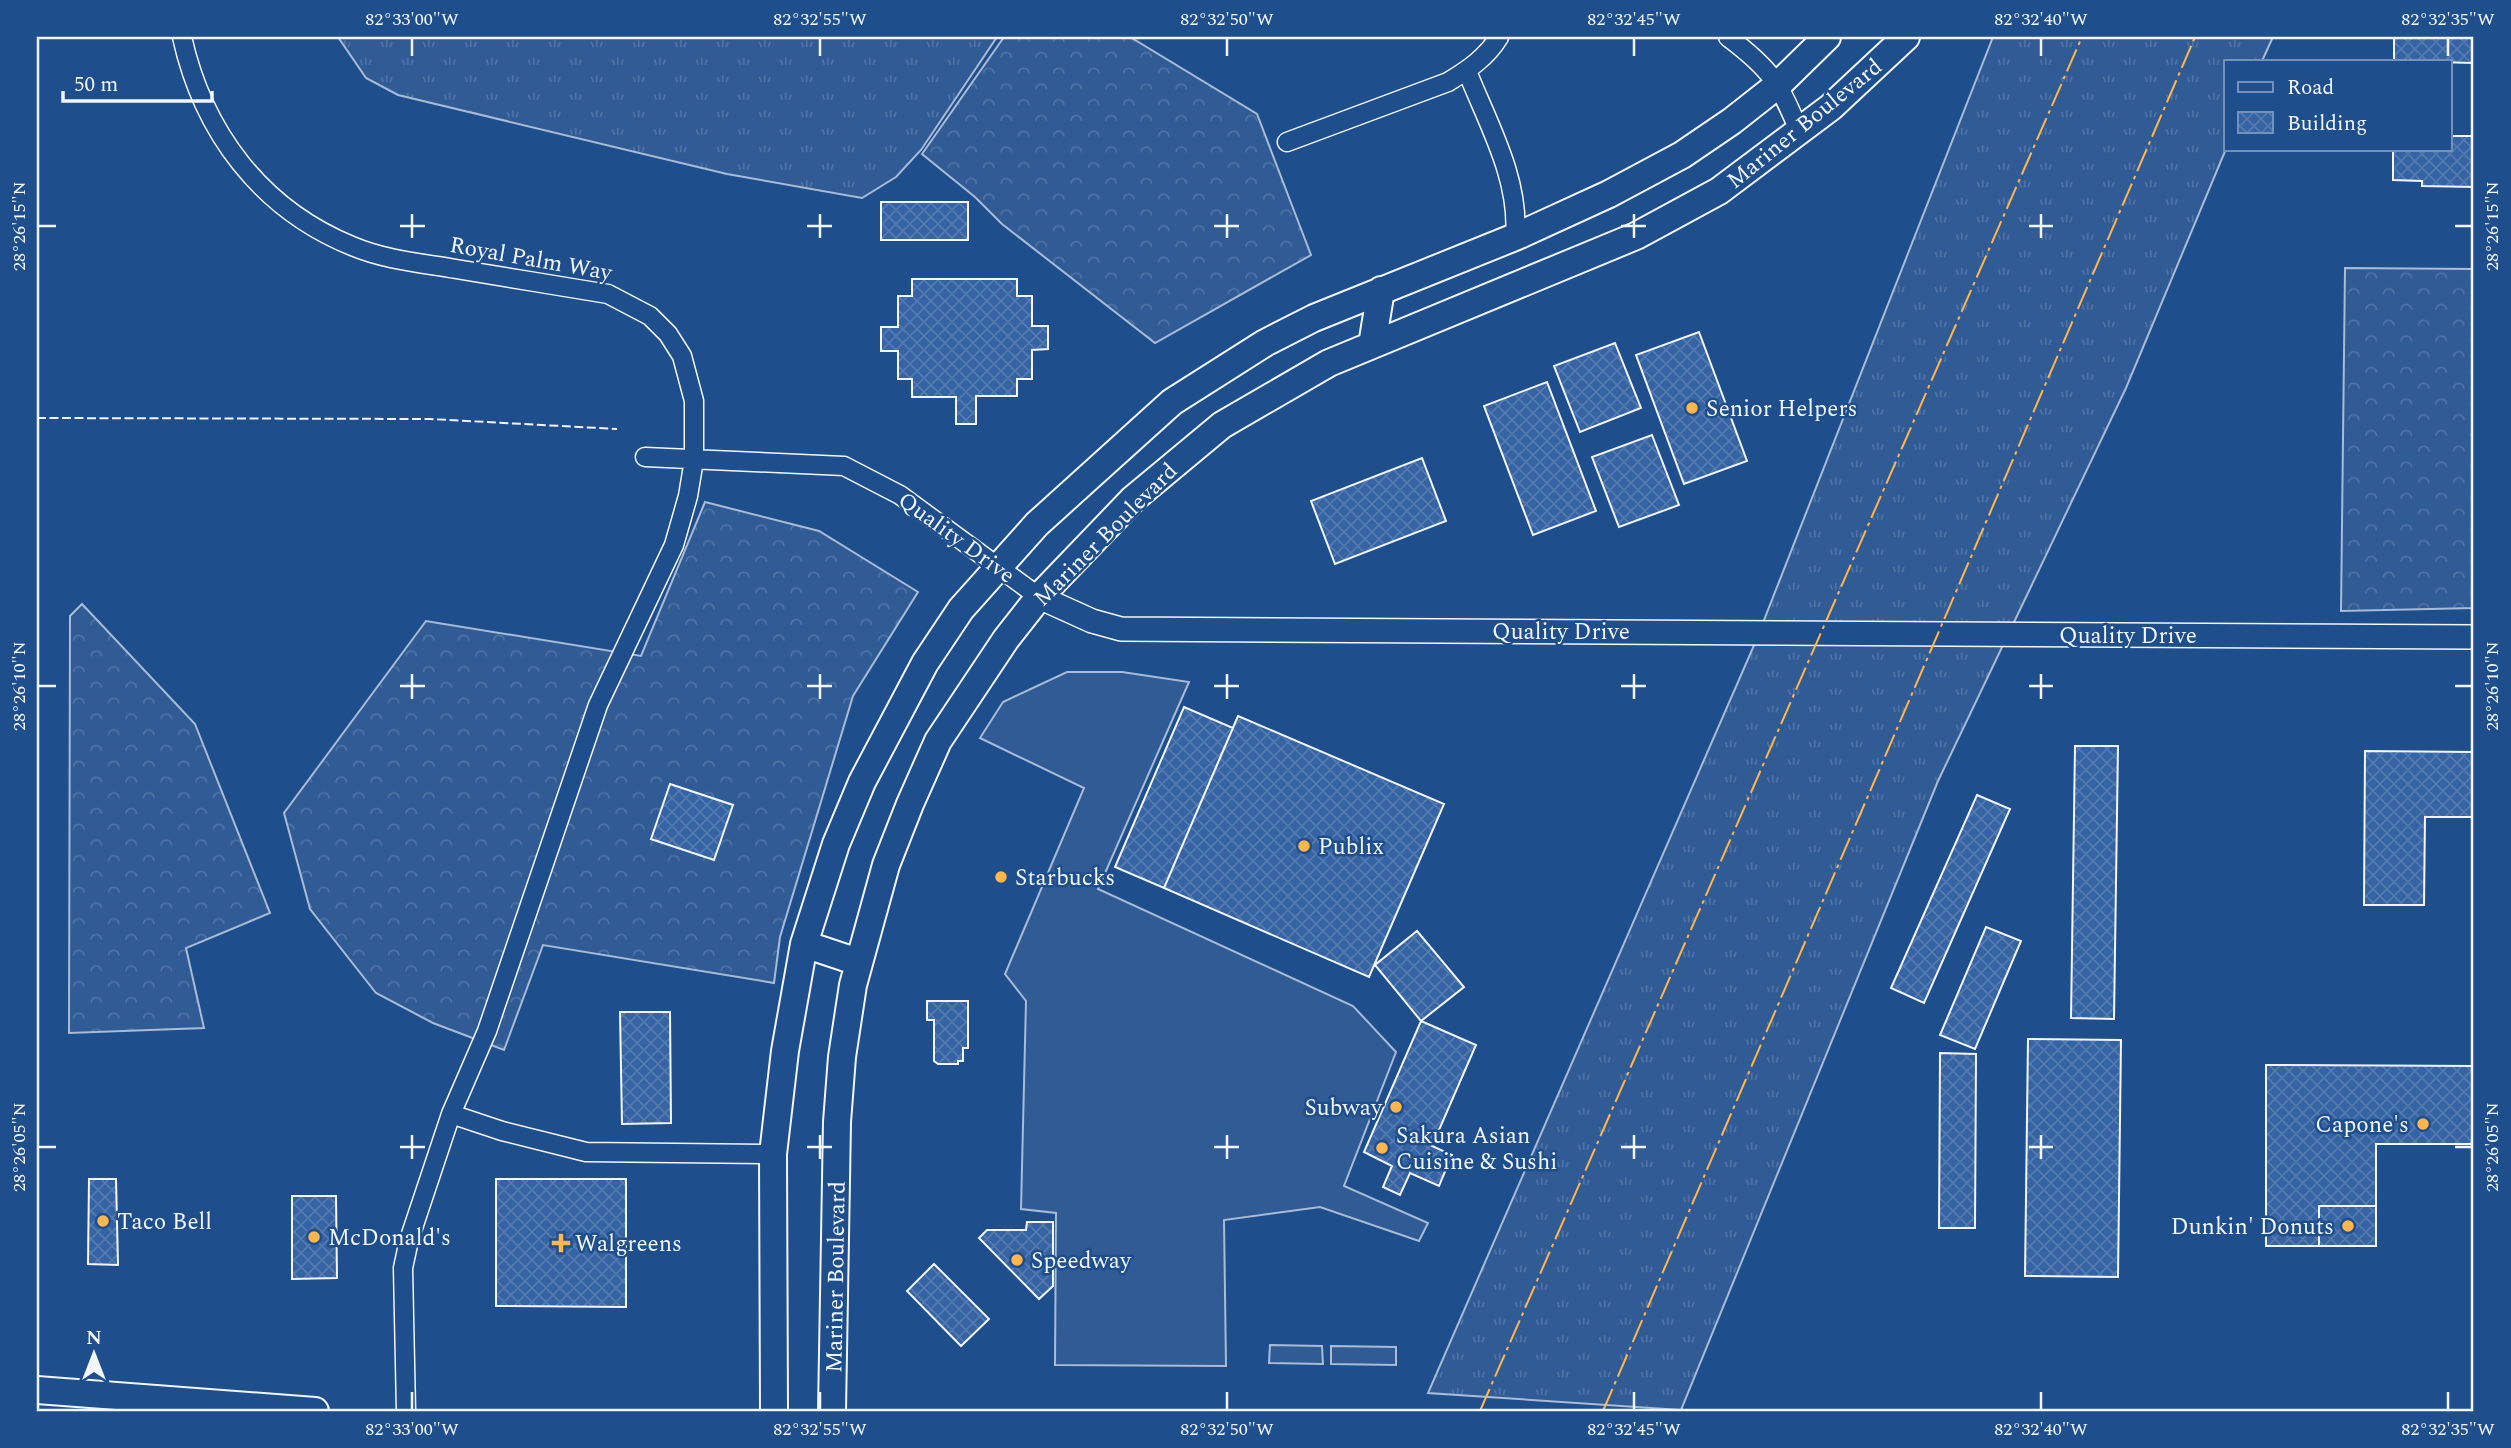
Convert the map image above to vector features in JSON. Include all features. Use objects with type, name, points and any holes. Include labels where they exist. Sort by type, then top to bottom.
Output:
[{"type":"main road","name":"Mariner Boulevard","points":[[774,1411],[773,1154],[785,1051],[804,944],[836,844],[891,722],[925,663],[961,609],[998,565],[1047,515],[1172,402],[1265,343],[1381,290],[1515,237],[1609,194],[1682,155],[1779,84],[1827,37]]},
{"type":"main road","name":"Mariner Boulevard","points":[[832,1411],[837,1122],[842,1057],[858,962],[886,865],[938,741],[1006,639],[1039,597],[1133,499],[1222,425],[1329,363],[1636,236],[1719,191],[1800,133],[1906,37]]},
{"type":"main road","points":[[1372,345],[1381,290]]},
{"type":"main road","points":[[804,944],[858,962]]},
{"type":"main road","points":[[37,1390],[316,1411]]},
{"type":"street","name":"Royal Palm Way","points":[[182,37],[189,69],[202,103],[237,162],[290,212],[321,232],[354,247],[392,259],[608,294],[650,316],[668,334],[691,380],[694,401],[694,460],[688,496],[674,545],[598,705],[487,1031],[451,1114],[409,1240],[403,1268],[406,1411]]},
{"type":"street","points":[[1287,142],[1407,100],[1467,71],[1492,49],[1499,37]]},
{"type":"street","points":[[1728,37],[1752,55],[1779,84],[1800,133]]},
{"type":"street","points":[[1467,71],[1513,185],[1517,215],[1515,237]]},
{"type":"street","points":[[645,457],[694,460]]},
{"type":"street","name":"Quality Drive","points":[[694,460],[844,466],[901,495],[1039,597],[1093,621],[1121,629],[2474,638]]},
{"type":"street","points":[[451,1114],[502,1131],[586,1152],[773,1154]]},
{"type":"green space","points":[[338,37],[997,37],[921,150],[896,177],[862,198],[727,174],[398,95],[366,78]]},
{"type":"green space","points":[[1004,37],[1130,37],[1257,114],[1311,255],[1155,343],[1002,224],[975,197],[922,154]]},
{"type":"green space","points":[[1993,37],[2273,37],[2262,60],[2224,60],[2226,150],[2126,388],[1938,781],[1681,1410],[1428,1393],[1755,643]]},
{"type":"green space","points":[[2345,268],[2474,269],[2474,608],[2341,611]]},
{"type":"green space","points":[[705,502],[819,531],[918,592],[853,696],[780,937],[774,983],[543,945],[504,1050],[433,1023],[376,993],[310,909],[284,813],[426,621],[641,656]]},
{"type":"green space","points":[[82,604],[195,724],[270,913],[186,948],[204,1028],[69,1033],[70,616]]},
{"type":"shaded area","points":[[1067,672],[1122,672],[1189,682],[1098,889],[1353,1006],[1396,1052],[1344,1186],[1428,1223],[1419,1241],[1320,1207],[1224,1220],[1226,1366],[1055,1365],[1056,1213],[1021,1209],[1026,1001],[1005,974],[1084,788],[980,738],[1003,702]]},
{"type":"shaded area","points":[[1270,1345],[1322,1346],[1323,1364],[1269,1363]]},
{"type":"shaded area","points":[[1331,1346],[1396,1347],[1396,1365],[1331,1364]]},
{"type":"building","points":[[2394,37],[2474,37],[2474,63],[2452,62],[2452,60],[2394,60]]},
{"type":"building","points":[[2452,136],[2474,136],[2474,187],[2422,186],[2422,181],[2393,180],[2393,150],[2452,150]]},
{"type":"building","points":[[881,202],[968,202],[968,240],[881,240]]},
{"type":"building","points":[[912,279],[1017,279],[1017,296],[1032,296],[1032,326],[1048,326],[1048,349],[1032,350],[1032,379],[1017,379],[1017,396],[976,396],[976,424],[956,424],[956,397],[912,397],[912,379],[898,379],[898,351],[881,351],[881,327],[898,327],[898,296],[912,296]]},
{"type":"building","name":"Senior Helpers","points":[[1699,332],[1747,461],[1684,484],[1636,355]]},
{"type":"building","points":[[1615,343],[1641,408],[1580,432],[1554,366]]},
{"type":"building","points":[[1547,382],[1596,511],[1533,535],[1484,406]]},
{"type":"building","points":[[1652,435],[1679,505],[1619,527],[1592,457]]},
{"type":"building","points":[[1422,458],[1446,521],[1335,564],[1311,501]]},
{"type":"building","points":[[1184,707],[1233,728],[1164,888],[1115,867]]},
{"type":"building","name":"Publix","points":[[1238,716],[1444,804],[1369,977],[1164,888]]},
{"type":"building","points":[[2075,746],[2118,746],[2114,1019],[2071,1018]]},
{"type":"building","points":[[2365,751],[2474,752],[2474,817],[2425,817],[2424,905],[2364,905]]},
{"type":"building","points":[[670,784],[733,805],[714,860],[651,839]]},
{"type":"building","points":[[1977,795],[2010,809],[1924,1003],[1891,988]]},
{"type":"building","points":[[1986,927],[2021,941],[1975,1049],[1940,1035]]},
{"type":"building","points":[[1417,931],[1464,987],[1421,1021],[1375,965]]},
{"type":"building","points":[[927,1001],[968,1001],[968,1048],[963,1048],[963,1061],[958,1061],[958,1064],[938,1064],[934,1061],[934,1020],[927,1020]]},
{"type":"building","points":[[620,1012],[670,1012],[671,1123],[622,1124]]},
{"type":"building","points":[[1421,1021],[1476,1045],[1432,1146],[1452,1155],[1439,1186],[1410,1173],[1400,1195],[1383,1187],[1392,1166],[1364,1152]]},
{"type":"building","points":[[2028,1039],[2121,1040],[2118,1277],[2025,1276]]},
{"type":"building","points":[[1940,1053],[1976,1054],[1975,1228],[1939,1228]]},
{"type":"building","points":[[2266,1065],[2474,1066],[2474,1144],[2376,1144],[2376,1206],[2319,1206],[2319,1246],[2266,1246]]},
{"type":"building","name":"Taco Bell","points":[[89,1179],[116,1179],[118,1265],[88,1264]]},
{"type":"building","name":"Walgreens","points":[[496,1179],[626,1179],[626,1307],[496,1306]]},
{"type":"building","name":"McDonald's","points":[[292,1196],[336,1196],[337,1278],[292,1279]]},
{"type":"building","name":"Dunkin' Donuts","points":[[2319,1206],[2376,1206],[2376,1246],[2319,1246]]},
{"type":"building","points":[[1027,1222],[1053,1222],[1053,1286],[1039,1299],[979,1238],[987,1230],[1026,1230]]},
{"type":"building","points":[[934,1264],[989,1319],[961,1346],[907,1291]]},
{"type":"fence","points":[[37,418],[430,419],[617,429]]},
{"type":"power","points":[[1480,1411],[2082,37]]},
{"type":"power","points":[[1603,1411],[2195,37]]},
{"type":"place","name":"Senior Helpers","points":[[1692,408]]},
{"type":"place","name":"Publix","points":[[1304,846]]},
{"type":"place","name":"Starbucks","points":[[1001,877]]},
{"type":"place","name":"Subway","points":[[1396,1107]]},
{"type":"place","name":"Capone's","points":[[2423,1124]]},
{"type":"place","name":"Sakura Asian Cuisine & Sushi","points":[[1382,1148]]},
{"type":"place","name":"Taco Bell","points":[[103,1221]]},
{"type":"place","name":"Dunkin' Donuts","points":[[2348,1226]]},
{"type":"place","name":"McDonald's","points":[[314,1237]]},
{"type":"place","name":"Walgreens","points":[[561,1243]]},
{"type":"place","name":"Speedway","points":[[1017,1260]]}]
